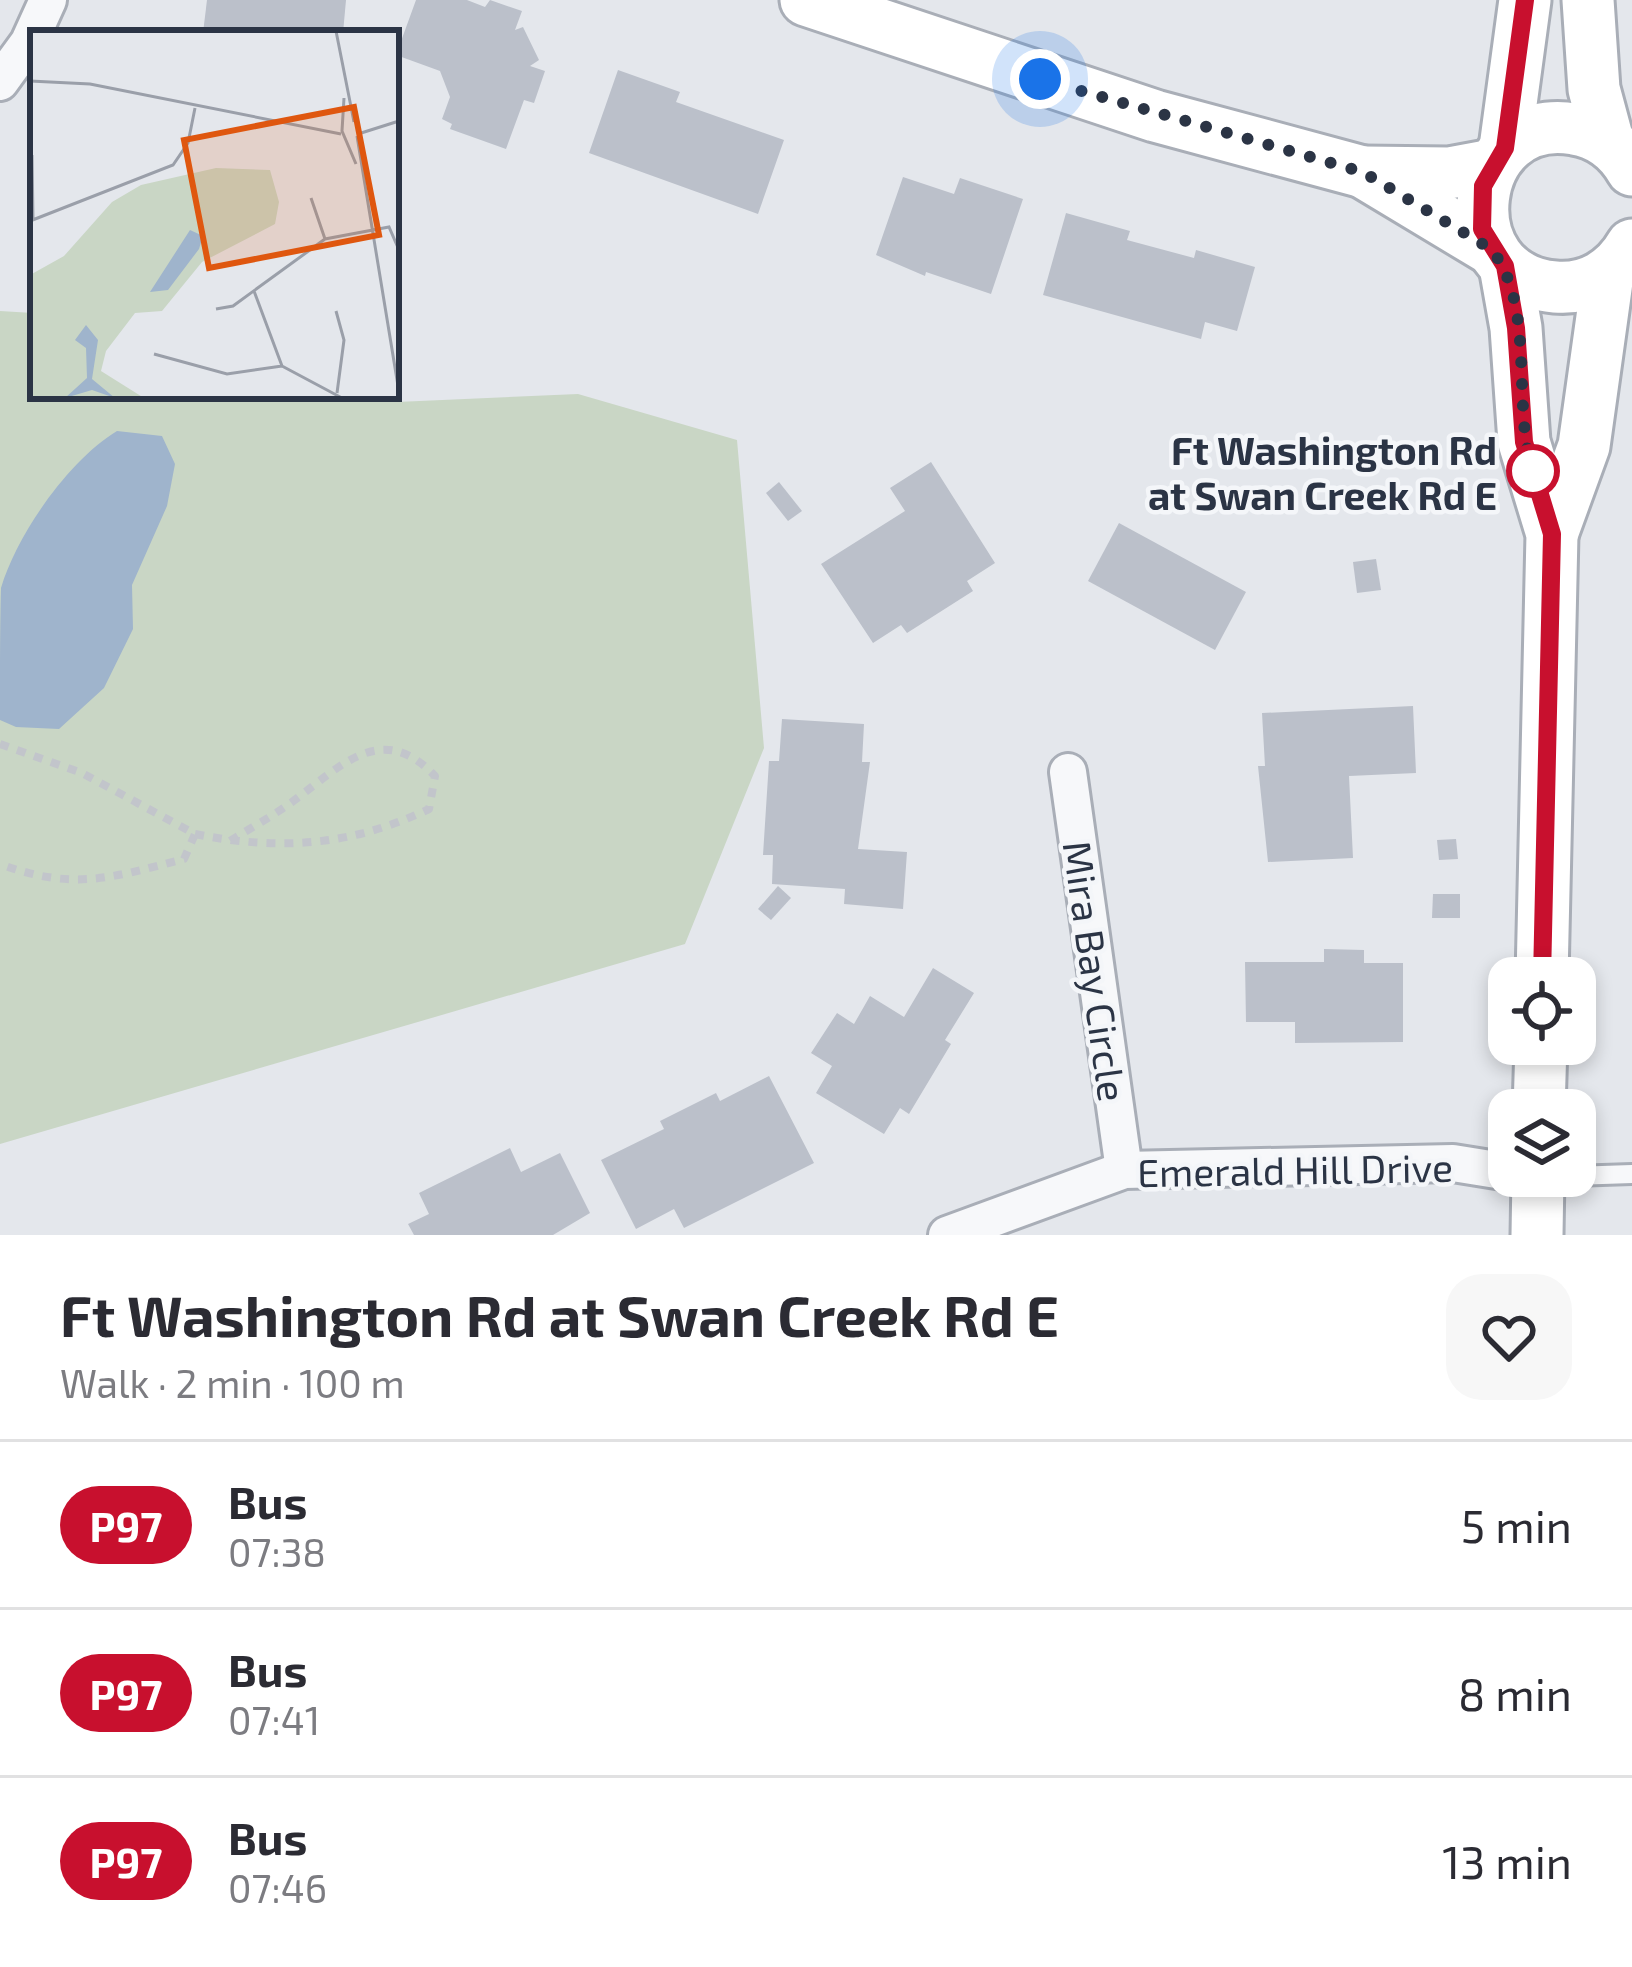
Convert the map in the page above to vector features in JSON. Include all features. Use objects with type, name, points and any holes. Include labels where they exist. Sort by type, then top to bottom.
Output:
[{"type":"main road","points":[[806,0],[1155,116],[1363,172],[1450,173],[1498,157],[1523,135],[1566,127],[1624,157]]},
{"type":"main road","points":[[1525,0],[1498,157],[1480,207],[1516,328],[1524,442],[1552,534],[1542,957]]},
{"type":"main road","points":[[1588,0],[1594,89],[1624,157]]},
{"type":"main road","points":[[1363,172],[1523,279],[1566,288],[1624,259]]},
{"type":"main road","points":[[1552,534],[1584,446],[1624,259]]},
{"type":"main road","points":[[1537,1197],[1538,1235]]},
{"type":"street","points":[[34,30],[48,0]]},
{"type":"street","points":[[0,82],[30,39]]},
{"type":"street","name":"Mira Bay Circle","points":[[1068,772],[1124,1170]]},
{"type":"street","name":"Emerald Hill Drive","points":[[947,1235],[1124,1170],[1453,1163],[1488,1169]]},
{"type":"lane","points":[[1596,1175],[1632,1174]]},
{"type":"path","points":[[0,744],[82,773],[195,834],[230,841],[263,847],[329,843],[392,826],[429,809],[435,776],[414,754],[385,748],[344,760],[292,802],[230,841]]},
{"type":"path","points":[[0,864],[49,882],[116,877],[184,859],[195,834]]},
{"type":"green space","points":[[0,311],[30,313],[30,399],[397,402],[578,394],[737,440],[764,748],[685,944],[0,1144]]},
{"type":"water","points":[[117,431],[162,436],[175,464],[167,506],[132,585],[133,629],[104,688],[59,729],[16,727],[0,720],[1,588],[19,545],[47,500],[81,460]]},
{"type":"building","points":[[207,0],[346,0],[343,30],[203,30]]},
{"type":"building","points":[[416,0],[467,0],[485,7],[490,0],[522,11],[515,30],[523,27],[539,60],[530,66],[545,71],[534,103],[524,100],[506,149],[450,129],[452,124],[442,119],[450,97],[440,71],[399,56]]},
{"type":"building","points":[[618,70],[680,92],[676,102],[784,140],[758,214],[589,153]]},
{"type":"building","points":[[903,177],[954,194],[960,178],[1023,199],[991,294],[926,272],[925,276],[876,255]]},
{"type":"building","points":[[1066,213],[1130,231],[1127,240],[1194,258],[1196,250],[1255,267],[1237,331],[1205,322],[1201,339],[1043,295]]},
{"type":"building","points":[[931,462],[995,563],[967,581],[973,591],[907,633],[901,625],[873,643],[821,564],[905,511],[890,488]]},
{"type":"building","points":[[779,482],[802,511],[788,521],[766,493]]},
{"type":"building","points":[[1119,523],[1246,592],[1215,650],[1088,581]]},
{"type":"building","points":[[1376,559],[1381,590],[1357,593],[1353,562]]},
{"type":"building","points":[[1413,706],[1416,773],[1349,776],[1353,858],[1268,862],[1258,766],[1265,766],[1262,713]]},
{"type":"building","points":[[782,719],[864,724],[862,762],[870,762],[858,849],[907,852],[903,909],[844,904],[845,889],[772,884],[773,855],[763,855],[769,761],[779,761]]},
{"type":"building","points":[[1456,839],[1458,859],[1439,860],[1437,840]]},
{"type":"building","points":[[778,886],[791,898],[771,920],[758,909]]},
{"type":"building","points":[[1433,894],[1460,894],[1460,918],[1432,918]]},
{"type":"building","points":[[1324,949],[1364,950],[1364,963],[1403,963],[1403,1042],[1295,1043],[1295,1022],[1246,1022],[1245,962],[1324,962]]},
{"type":"building","points":[[933,968],[974,993],[945,1040],[951,1044],[909,1114],[900,1108],[884,1134],[816,1093],[832,1066],[811,1053],[837,1013],[854,1024],[870,996],[904,1017]]},
{"type":"building","points":[[769,1076],[814,1163],[684,1228],[674,1209],[636,1229],[601,1160],[664,1129],[660,1121],[716,1093],[720,1101]]},
{"type":"building","points":[[510,1148],[521,1172],[560,1153],[590,1213],[553,1235],[414,1235],[408,1224],[429,1214],[419,1193]]},
{"type":"bus line","name":"P97","points":[[1525,0],[1505,148],[1483,186],[1480,207],[1482,229],[1505,266],[1516,328],[1524,442],[1552,534],[1542,957]]},
{"type":"place","name":"Ft Washington Rd at Swan Creek Rd E","points":[[1533,471]]},
{"type":"route","points":[[1040,79],[1155,116],[1363,172],[1491,249],[1505,266],[1516,328],[1524,442],[1533,471]]}]
